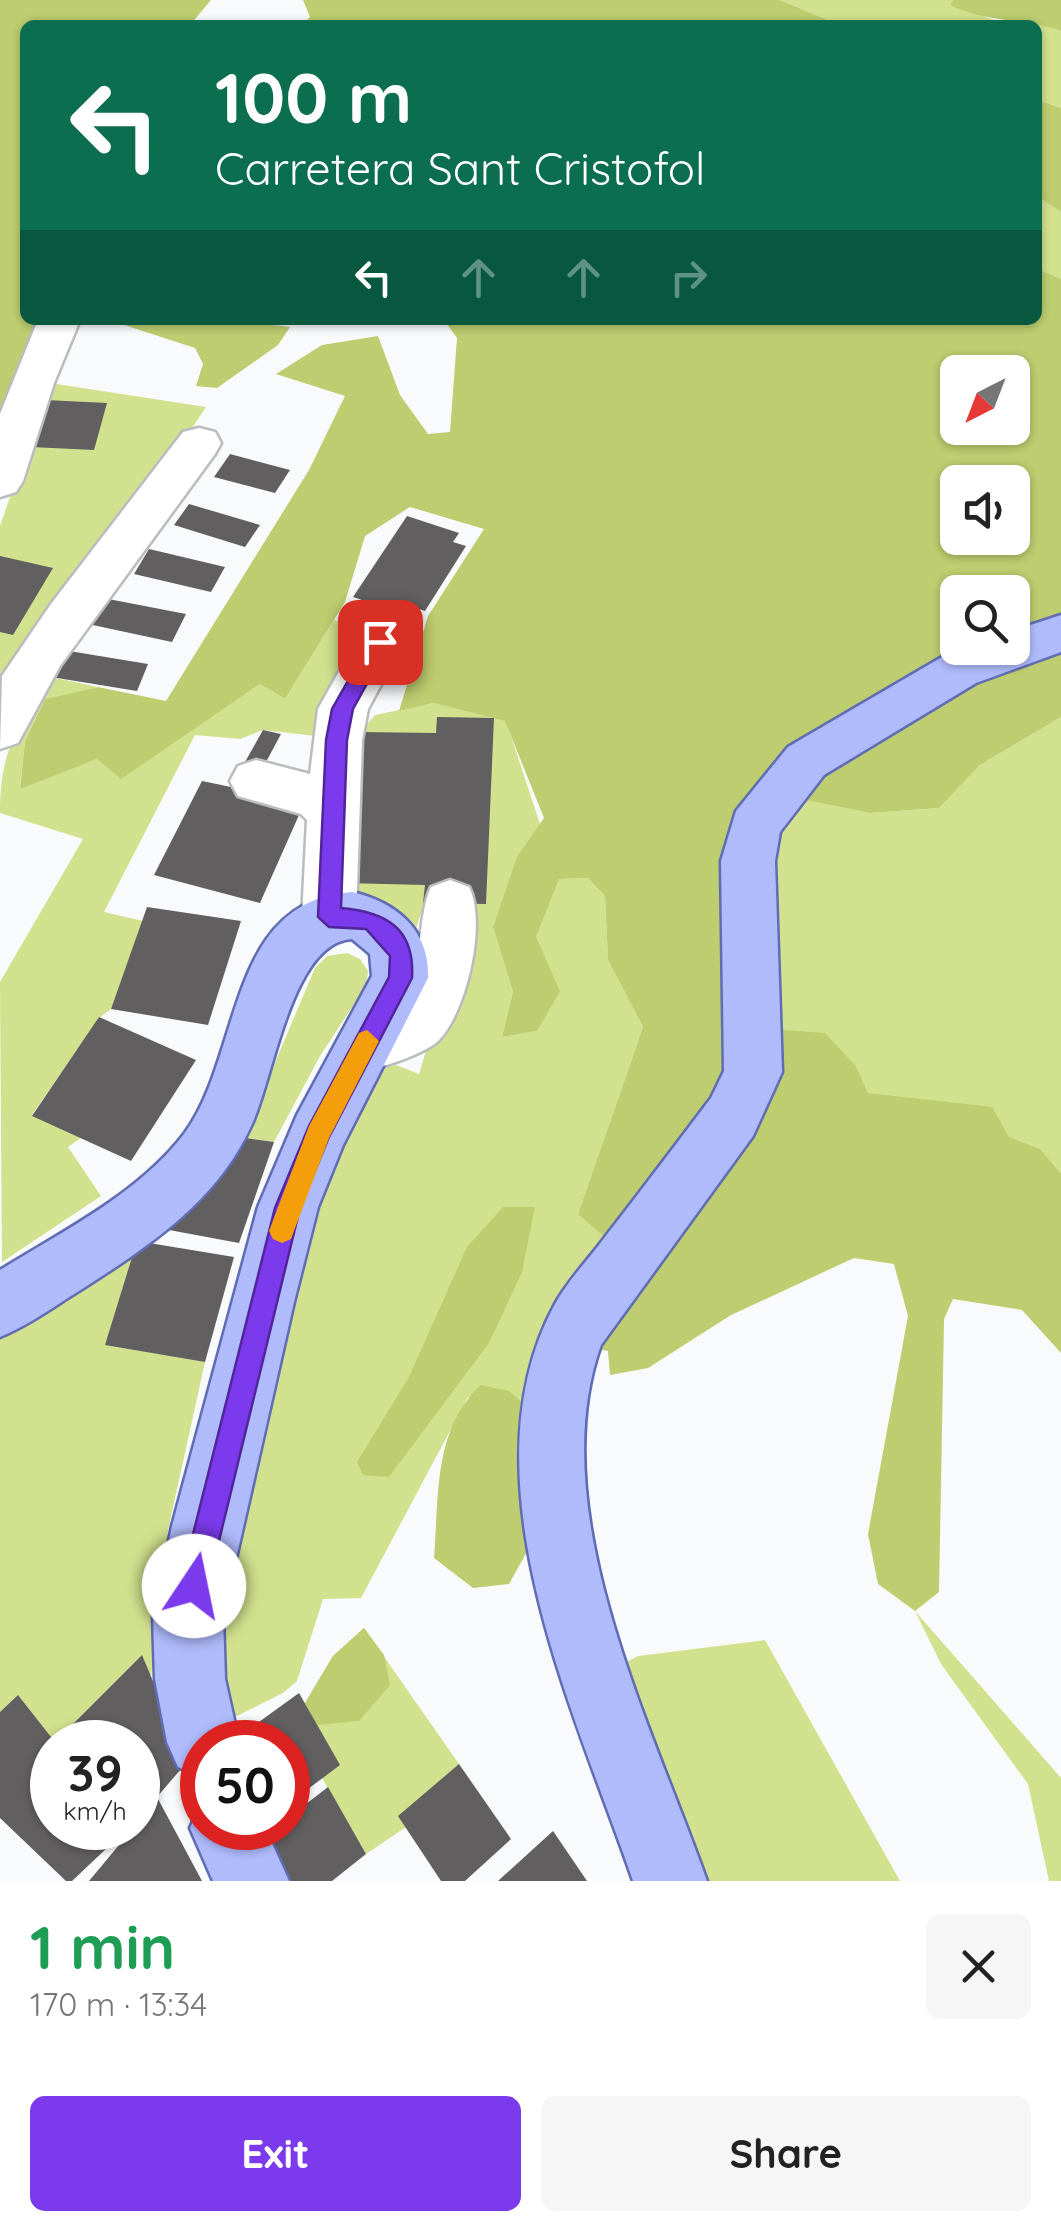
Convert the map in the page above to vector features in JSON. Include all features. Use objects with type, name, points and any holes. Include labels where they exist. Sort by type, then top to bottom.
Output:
[{"type":"main road","points":[[670,1881],[564,1556],[552,1420],[564,1356],[578,1322],[732,1117],[753,1072],[747,874],[756,826],[772,802],[806,761],[959,670],[1061,633]]},
{"type":"main road","points":[[0,1306],[161,1198],[203,1156],[233,1098],[280,961],[296,939],[329,917],[371,920],[392,938],[402,955],[400,978],[318,1134],[288,1208],[206,1526],[188,1616],[190,1679],[198,1720]]},
{"type":"main road","points":[[237,1850],[252,1881]]},
{"type":"street","points":[[0,482],[32,383],[57,325]]},
{"type":"street","points":[[0,730],[17,692],[49,642],[172,486],[199,443]]},
{"type":"street","points":[[329,917],[343,709],[380,642]]},
{"type":"street","points":[[256,782],[318,798],[334,814]]},
{"type":"street","points":[[366,1044],[377,1036],[406,1033],[427,1012],[443,965],[450,903]]},
{"type":"green space","points":[[0,0],[211,0],[194,20],[20,20],[20,325],[43,325],[0,427]]},
{"type":"green space","points":[[303,0],[780,0],[828,20],[307,20],[310,17]]},
{"type":"green space","points":[[780,0],[953,0],[950,5],[994,20],[828,20]]},
{"type":"green space","points":[[953,0],[1061,0],[1061,31],[1042,26],[1042,20],[980,15],[950,5]]},
{"type":"green space","points":[[1042,24],[1061,31],[1061,108],[1042,101]]},
{"type":"green space","points":[[1042,101],[1061,108],[1061,212],[1042,200]]},
{"type":"green space","points":[[1042,200],[1061,212],[1061,279],[1042,271]]},
{"type":"green space","points":[[1042,271],[1061,279],[1061,717],[980,765],[939,808],[870,813],[807,800],[780,835],[765,894],[783,1030],[825,1033],[856,1066],[868,1093],[992,1107],[1009,1137],[1040,1149],[1061,1174],[1061,1353],[1022,1310],[953,1299],[944,1319],[939,1592],[915,1611],[878,1584],[868,1534],[908,1316],[894,1264],[854,1258],[731,1315],[648,1368],[610,1375],[608,1351],[548,1340],[608,1240],[578,1214],[643,1027],[608,960],[605,896],[588,878],[559,879],[536,937],[560,991],[537,1031],[502,1037],[513,992],[493,927],[517,856],[544,818],[505,721],[433,703],[399,711],[428,616],[484,529],[410,507],[365,536],[345,602],[285,699],[260,684],[121,779],[97,759],[20,789],[25,741],[45,699],[98,687],[166,701],[309,470],[345,396],[276,374],[322,345],[378,336],[400,395],[428,434],[450,432],[457,338],[448,325],[1042,325]]},
{"type":"green space","points":[[124,325],[290,327],[278,345],[217,388],[196,386],[203,364],[195,348]]},
{"type":"green space","points":[[50,383],[206,407],[172,458],[43,616],[0,686],[0,526]]},
{"type":"green space","points":[[334,620],[357,628],[325,737],[263,730],[240,739],[195,735],[104,912],[143,921],[111,1009],[99,1018],[32,1115],[81,1138],[68,1147],[101,1196],[2,1262],[0,982],[83,839],[0,813],[3,772],[20,726],[51,677],[98,687],[45,699],[25,741],[20,787],[97,759],[121,778],[260,684],[285,699]]},
{"type":"green space","points":[[433,703],[506,721],[540,824],[517,856],[493,927],[513,992],[502,1037],[537,1031],[536,937],[558,879],[588,878],[605,896],[608,960],[643,1027],[578,1214],[609,1239],[525,1405],[468,1397],[361,1598],[323,1599],[297,1681],[283,1693],[229,1720],[215,1665],[225,1592],[323,1189],[381,1059],[419,1074],[470,905],[424,903],[414,935],[351,900],[360,732],[375,715]]},
{"type":"green space","points":[[1061,717],[1061,1329],[925,1101],[868,1093],[856,1066],[783,1030],[765,894],[780,835],[807,799],[870,813],[939,808],[980,765]]},
{"type":"green space","points":[[347,953],[360,959],[368,971],[366,986],[320,1056],[274,1142],[238,1137],[257,1105],[315,968],[327,956]]},
{"type":"green space","points":[[503,1207],[535,1207],[522,1272],[489,1343],[389,1477],[363,1475],[357,1462],[409,1377],[467,1247]]},
{"type":"green space","points":[[137,1241],[106,1344],[205,1362],[168,1530],[151,1677],[141,1656],[77,1720],[38,1720],[18,1695],[0,1712],[0,1336]]},
{"type":"green space","points":[[481,1385],[509,1391],[525,1405],[522,1528],[529,1548],[509,1584],[473,1588],[434,1558],[438,1488],[446,1443],[465,1402]]},
{"type":"green space","points":[[915,1611],[1061,1778],[1061,1881],[1049,1881],[1028,1784],[941,1664]]},
{"type":"green space","points":[[364,1628],[459,1764],[399,1816],[406,1827],[366,1854],[322,1778],[317,1725],[305,1703],[333,1656]]},
{"type":"green space","points":[[364,1628],[384,1655],[390,1685],[359,1721],[317,1725],[305,1703],[333,1656]]},
{"type":"green space","points":[[765,1640],[900,1881],[701,1881],[625,1663],[638,1656]]},
{"type":"building","points":[[45,400],[107,403],[94,450],[31,447]]},
{"type":"building","points":[[230,454],[290,470],[275,493],[214,477]]},
{"type":"building","points":[[189,504],[260,525],[245,547],[174,525]]},
{"type":"building","points":[[407,516],[459,533],[453,542],[466,546],[425,611],[413,607],[407,615],[353,597]]},
{"type":"building","points":[[149,549],[225,567],[211,592],[134,574]]},
{"type":"building","points":[[0,556],[53,568],[13,635],[0,632]]},
{"type":"building","points":[[103,598],[186,614],[172,642],[88,624]]},
{"type":"building","points":[[63,650],[148,664],[137,691],[51,677]]},
{"type":"building","points":[[437,717],[494,718],[486,904],[423,903],[425,885],[345,883],[360,732],[436,733]]},
{"type":"building","points":[[263,730],[281,734],[250,792],[303,806],[260,903],[154,875],[202,781],[231,787]]},
{"type":"building","points":[[147,907],[241,921],[208,1025],[111,1009]]},
{"type":"building","points":[[99,1017],[196,1060],[131,1161],[32,1116]]},
{"type":"building","points":[[238,1137],[274,1142],[239,1243],[153,1227]]},
{"type":"building","points":[[137,1241],[234,1257],[205,1362],[105,1345]]},
{"type":"building","points":[[142,1655],[180,1745],[180,1770],[160,1794],[160,1720],[77,1720]]},
{"type":"building","points":[[299,1693],[340,1765],[310,1788],[310,1720],[262,1720]]},
{"type":"building","points":[[18,1695],[38,1720],[30,1720],[30,1847],[0,1818],[0,1712]]},
{"type":"building","points":[[459,1764],[511,1839],[465,1881],[441,1881],[398,1816]]},
{"type":"building","points":[[328,1787],[366,1854],[332,1881],[276,1881],[260,1850],[310,1850],[310,1801]]},
{"type":"building","points":[[160,1803],[180,1840],[180,1850],[185,1850],[202,1881],[89,1881],[115,1850],[160,1850]]},
{"type":"building","points":[[553,1831],[587,1881],[498,1881]]},
{"type":"building","points":[[34,1850],[105,1850],[72,1881],[66,1881]]},
{"type":"slow traffic","points":[[282,1231],[318,1134],[367,1041]]},
{"type":"route","points":[[194,1586],[288,1208],[318,1134],[400,978],[402,955],[392,938],[371,920],[329,917],[337,740],[343,709],[380,642]]}]
